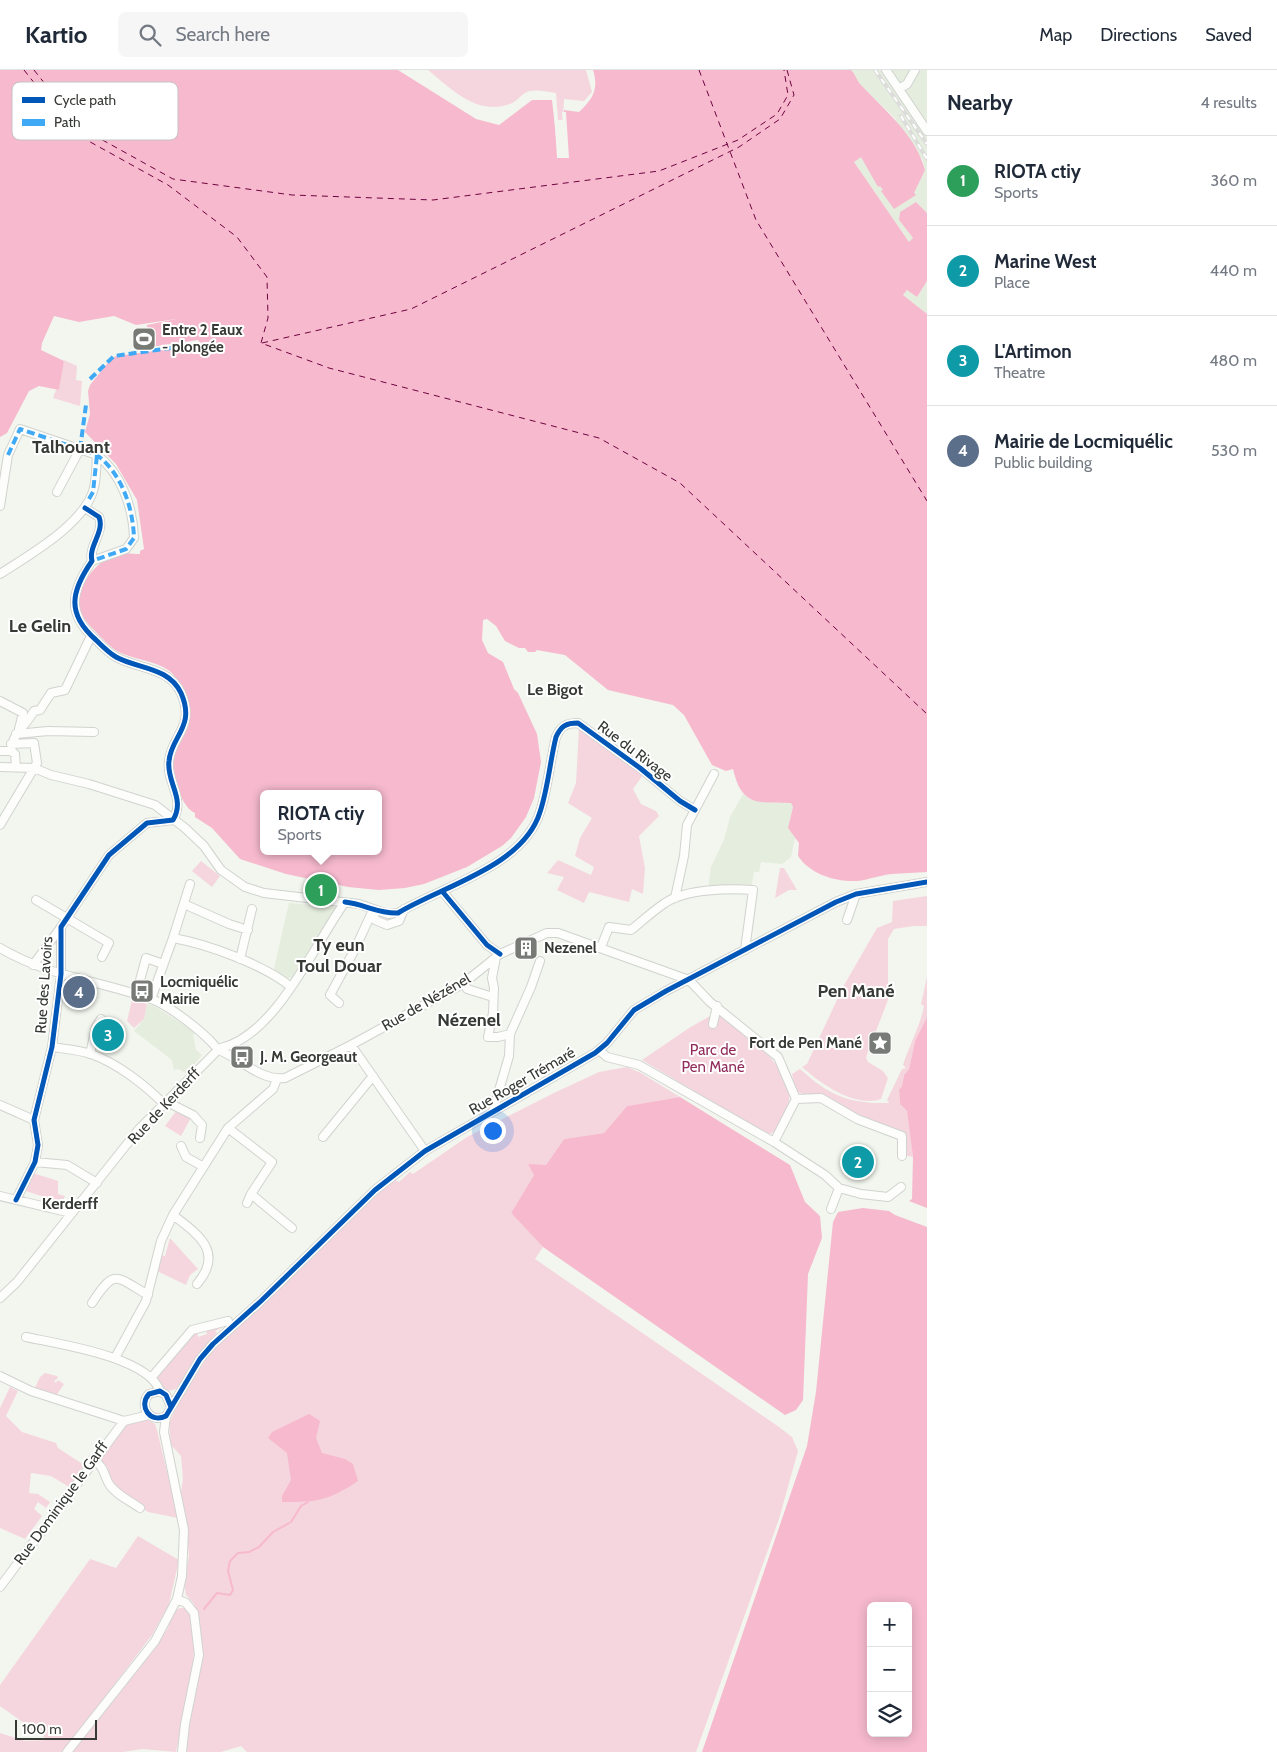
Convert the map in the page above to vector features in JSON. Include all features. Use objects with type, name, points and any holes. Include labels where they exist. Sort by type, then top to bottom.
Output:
[{"type":"street","points":[[886,70],[927,131]]},
{"type":"street","points":[[899,89],[907,84],[915,70]]},
{"type":"street","points":[[0,506],[8,455],[20,429],[80,449],[98,456],[108,463],[131,512],[134,538],[126,549],[92,561],[77,586],[74,602],[76,614],[91,636],[117,658],[147,667],[167,677],[181,693],[185,722],[169,760],[169,770],[178,806],[173,820]]},
{"type":"street","points":[[57,492],[80,449]]},
{"type":"street","points":[[0,574],[36,551],[85,508],[93,492],[98,456]]},
{"type":"street","points":[[85,508],[98,517],[101,526],[91,555],[92,561]]},
{"type":"street","points":[[18,732],[34,711],[40,710],[51,693],[65,690],[91,636]]},
{"type":"street","points":[[0,701],[22,713],[18,732],[11,747],[16,768]]},
{"type":"street","name":"Rue du Rivage","points":[[442,891],[507,856],[527,837],[540,813],[556,737],[561,728],[568,723],[579,724],[640,768],[680,801],[695,810]]},
{"type":"street","points":[[18,732],[94,732]]},
{"type":"street","points":[[0,751],[34,743],[37,763],[0,825]]},
{"type":"street","points":[[0,767],[34,768],[51,775],[89,784],[155,806],[185,828],[204,846],[229,877],[245,887],[264,893],[359,904],[388,914],[398,913],[442,891],[498,955],[492,978],[494,1013],[488,1037],[498,1038],[510,1034]]},
{"type":"street","points":[[675,898],[684,856],[684,834],[714,774]]},
{"type":"street","name":"Rue des Lavoirs","points":[[16,1200],[35,1162],[38,1145],[34,1120],[52,1047],[61,974],[59,928],[109,855],[147,824],[173,820]]},
{"type":"street","name":"Rue Roger Trémaré","points":[[171,1407],[200,1359],[221,1335],[260,1302],[375,1190],[425,1151],[599,1050],[634,1010],[796,922],[856,894],[927,882]]},
{"type":"street","points":[[151,999],[190,884]]},
{"type":"street","points":[[601,947],[609,927],[631,930],[666,901],[714,889],[753,890],[745,950]]},
{"type":"street","points":[[847,920],[856,894]]},
{"type":"street","points":[[36,900],[109,943],[102,957]]},
{"type":"street","name":"Rue de Kerderff","points":[[0,1298],[17,1282],[70,1213],[97,1183],[139,1129],[218,1050],[228,1047],[246,1035],[272,1014],[346,902]]},
{"type":"street","points":[[184,904],[229,924],[248,930]]},
{"type":"street","points":[[240,959],[252,909]]},
{"type":"street","points":[[373,910],[375,920],[387,926],[399,921],[404,909]]},
{"type":"street","points":[[339,1003],[330,995],[354,952],[373,910]]},
{"type":"street","points":[[33,966],[59,928]]},
{"type":"street","name":"Rue de Nézénel","points":[[277,1079],[301,1070],[351,1045],[464,983],[498,955],[547,933],[558,933],[601,947],[688,980]]},
{"type":"street","points":[[173,938],[191,942],[240,959],[284,981],[291,987]]},
{"type":"street","points":[[0,958],[2,949],[33,966],[151,999],[198,1030],[218,1050],[264,1075],[277,1079],[273,1089],[228,1128],[202,1166],[173,1215],[161,1241],[148,1295],[115,1358]]},
{"type":"street","points":[[136,995],[146,958],[163,964]]},
{"type":"street","points":[[492,1111],[509,1056],[510,1034],[531,987],[540,961]]},
{"type":"street","points":[[688,980],[778,1057],[796,1099]]},
{"type":"street","points":[[464,983],[467,989],[493,997]]},
{"type":"street","points":[[713,1024],[717,1006]]},
{"type":"street","points":[[90,1054],[96,1027],[101,1019]]},
{"type":"street","points":[[351,1045],[425,1151]]},
{"type":"street","points":[[52,1047],[90,1054],[109,1063],[166,1104],[193,1115],[202,1125],[200,1138]]},
{"type":"street","points":[[599,1050],[607,1056],[639,1065],[774,1142],[825,1175],[839,1188],[862,1194],[888,1197],[900,1187]]},
{"type":"street","points":[[323,1137],[373,1076]]},
{"type":"street","points":[[796,1099],[821,1098],[857,1118],[902,1136],[902,1156]]},
{"type":"street","points":[[774,1142],[796,1099]]},
{"type":"street","points":[[0,1105],[34,1120]]},
{"type":"street","points":[[228,1128],[272,1162],[251,1194],[248,1203]]},
{"type":"street","points":[[181,1146],[186,1157],[202,1166]]},
{"type":"street","points":[[269,1160],[274,1152]]},
{"type":"street","points":[[35,1162],[67,1165],[97,1183]]},
{"type":"street","points":[[831,1209],[839,1188]]},
{"type":"street","points":[[251,1194],[292,1228]]},
{"type":"street","points":[[0,1196],[70,1213]]},
{"type":"street","points":[[173,1215],[206,1243],[209,1256],[208,1269],[197,1284]]},
{"type":"street","points":[[92,1303],[107,1280],[113,1278],[119,1278],[148,1295]]},
{"type":"street","points":[[164,1432],[144,1405],[149,1394],[151,1378],[192,1330],[228,1321]]},
{"type":"street","points":[[26,1337],[115,1358],[151,1378],[158,1384],[171,1407],[166,1416],[164,1432],[184,1530],[183,1569],[177,1599],[155,1641],[68,1752]]},
{"type":"street","points":[[0,1376],[20,1387],[127,1419],[166,1416]]},
{"type":"street","points":[[149,1394],[163,1393],[184,1387]]},
{"type":"street","name":"Rue Dominique le Garff","points":[[0,1586],[93,1459],[127,1419],[144,1405]]},
{"type":"street","points":[[93,1459],[104,1468],[108,1483],[140,1508]]},
{"type":"street","points":[[177,1599],[186,1603],[194,1613],[199,1655],[185,1724],[182,1752]]},
{"type":"shaded area","points":[[0,70],[398,70],[476,119],[499,125],[532,100],[552,100],[558,155],[568,153],[564,110],[579,112],[588,103],[595,88],[593,70],[851,70],[860,84],[907,134],[925,170],[914,193],[916,195],[894,209],[881,191],[883,190],[880,186],[878,187],[861,157],[854,162],[909,242],[913,238],[899,220],[900,212],[916,202],[927,213],[927,281],[917,297],[907,290],[903,295],[927,314],[927,872],[849,881],[824,876],[809,868],[798,856],[799,843],[788,828],[793,807],[791,803],[760,802],[746,796],[741,790],[733,769],[726,771],[712,765],[684,715],[673,705],[608,690],[565,655],[537,650],[535,652],[528,652],[525,648],[519,648],[505,641],[496,626],[487,619],[483,620],[482,640],[488,653],[503,662],[514,689],[518,693],[537,734],[541,762],[534,798],[526,817],[511,838],[502,846],[467,867],[424,884],[405,888],[379,890],[348,887],[286,874],[240,859],[212,828],[195,817],[195,813],[185,804],[177,788],[172,762],[177,747],[188,726],[188,721],[185,702],[175,676],[161,666],[125,655],[114,649],[86,621],[77,603],[83,586],[97,566],[112,557],[122,554],[140,554],[140,551],[144,549],[137,500],[116,464],[85,432],[90,414],[88,391],[90,385],[111,359],[116,356],[163,350],[163,347],[196,343],[209,355],[211,354],[198,340],[150,347],[147,325],[176,319],[136,325],[114,316],[79,322],[54,316],[42,343],[41,350],[64,361],[59,390],[39,386],[29,391],[7,433],[0,437]]},
{"type":"shaded area","points":[[851,70],[927,70],[927,213],[916,202],[900,212],[899,220],[913,238],[910,243],[854,162],[896,119],[860,85]],"holes":[[[922,158],[925,170],[914,193],[883,190],[880,185],[878,187],[866,165]]]},
{"type":"shaded area","points":[[927,281],[927,314],[903,295],[907,290],[917,297]]},
{"type":"shaded area","points":[[743,794],[749,799],[764,802],[791,803],[793,807],[788,828],[795,838],[791,857],[782,864],[761,862],[759,872],[754,872],[751,888],[708,889],[711,867],[724,840],[730,817]]},
{"type":"shaded area","points":[[289,903],[336,907],[336,909],[294,977],[284,979],[273,973]]},
{"type":"shaded area","points":[[147,1004],[154,1006],[196,1032],[193,1035],[196,1050],[202,1055],[187,1074],[178,1069],[174,1070],[172,1060],[134,1031],[144,1019]]},
{"type":"shaded area","points":[[927,1017],[927,1208],[909,1201],[912,1199],[913,1157],[907,1111],[900,1104],[899,1090],[902,1086],[904,1075],[909,1069],[915,1041]]},
{"type":"shaded area","points":[[680,1097],[790,1165],[805,1202],[820,1216],[822,1238],[808,1274],[803,1400],[796,1410],[785,1415],[543,1247],[511,1213],[534,1175],[528,1164],[546,1165],[564,1139],[604,1133],[627,1106]]},
{"type":"shaded area","points":[[863,1208],[889,1211],[927,1227],[927,1752],[702,1752],[807,1446],[816,1392],[833,1222],[838,1212]]},
{"type":"shaded area","points":[[309,1414],[320,1421],[316,1438],[322,1453],[345,1459],[353,1464],[358,1481],[338,1493],[322,1499],[304,1502],[282,1502],[282,1496],[291,1480],[287,1453],[268,1438],[272,1432]]},
{"type":"green space","points":[[428,70],[586,70],[592,92],[584,101],[564,99],[563,120],[558,120],[556,93],[532,91],[525,93],[510,104],[498,107],[487,106],[465,99]]},
{"type":"green space","points":[[64,360],[77,366],[76,380],[82,381],[80,406],[53,398],[56,390],[59,390]]},
{"type":"green space","points":[[579,728],[643,775],[633,789],[641,804],[656,811],[659,816],[639,836],[645,868],[643,894],[632,889],[629,902],[589,892],[584,903],[557,890],[564,877],[547,873],[558,860],[591,875],[594,867],[575,856],[580,838],[592,818],[568,803],[576,783]]},
{"type":"green space","points":[[201,861],[220,876],[212,887],[192,871]]},
{"type":"green space","points":[[780,868],[784,868],[797,890],[789,890],[775,898]]},
{"type":"green space","points":[[927,896],[927,926],[894,929],[888,939],[888,1000],[866,1057],[868,1062],[883,1071],[888,1078],[881,1099],[871,1101],[860,1100],[839,1093],[802,1067],[807,1064],[843,987],[877,928],[892,922],[893,901]]},
{"type":"green space","points":[[927,977],[927,1017],[915,1041],[909,1069],[904,1075],[902,1086],[899,1090],[900,1104],[907,1111],[908,1115],[913,1157],[903,1155],[903,1134],[854,1116],[822,1095],[803,1094],[796,1091],[792,1074],[800,1069],[821,1086],[851,1100],[889,1103],[887,1100],[902,1069],[906,1068],[903,1065],[918,1028],[924,1006],[921,1004]]},
{"type":"green space","points":[[132,1000],[147,1004],[144,1019],[134,1028],[127,1021]]},
{"type":"green space","name":"Parc de Pen Mané","points":[[717,1012],[770,1057],[780,1071],[787,1086],[789,1101],[778,1129],[773,1133],[766,1134],[642,1060],[689,1028]]},
{"type":"green space","points":[[627,1067],[641,1073],[680,1097],[627,1106],[604,1133],[564,1139],[546,1165],[534,1175],[511,1213],[543,1247],[535,1259],[779,1427],[792,1437],[798,1451],[779,1519],[696,1752],[247,1752],[241,1746],[221,1752],[182,1752],[199,1655],[194,1604],[186,1595],[184,1583],[189,1556],[181,1492],[183,1479],[181,1456],[171,1445],[169,1423],[181,1398],[214,1347],[394,1179],[399,1182],[410,1172],[413,1174],[467,1137],[554,1093],[599,1072]]},
{"type":"green space","points":[[177,1110],[192,1116],[181,1136],[165,1126]]},
{"type":"green space","points":[[33,1173],[58,1181],[58,1194],[65,1196],[62,1203],[23,1190]]},
{"type":"green space","points":[[170,1238],[198,1269],[190,1275],[186,1285],[157,1271],[160,1255],[165,1256]]},
{"type":"green space","points":[[220,1323],[223,1327],[215,1331],[217,1333],[201,1352],[182,1384],[171,1390],[164,1390],[155,1375],[196,1329],[198,1337],[207,1334],[206,1326]]},
{"type":"green space","points":[[45,1373],[57,1376],[58,1378],[54,1381],[56,1383],[58,1380],[64,1384],[56,1396],[35,1388],[40,1377]]},
{"type":"green space","points":[[10,1387],[18,1391],[6,1416],[22,1432],[56,1443],[58,1448],[84,1465],[69,1487],[51,1476],[31,1473],[29,1493],[38,1494],[50,1502],[46,1508],[38,1502],[34,1509],[42,1516],[25,1539],[0,1528],[0,1408]]},
{"type":"green space","points":[[146,1419],[155,1424],[157,1430],[178,1518],[148,1512],[117,1489],[111,1482],[107,1466],[97,1459],[126,1423]]},
{"type":"green space","points":[[138,1536],[179,1560],[169,1604],[152,1635],[63,1752],[0,1752],[0,1733],[25,1741],[48,1740],[0,1706],[0,1685],[90,1559],[116,1568]]},
{"type":"green space","points":[[180,1608],[186,1608],[192,1619],[194,1655],[176,1752],[142,1749],[123,1752],[72,1752],[167,1630],[175,1611]]},
{"type":"pier","points":[[554,112],[556,112],[560,152],[565,151],[562,112],[566,112],[569,158],[557,158]]},
{"type":"waterway","points":[[204,1609],[217,1593],[230,1595],[233,1590],[228,1571],[230,1561],[238,1553],[249,1552],[259,1547],[273,1532],[291,1522],[301,1506],[308,1502]]},
{"type":"ferry route","points":[[24,70],[34,82]]},
{"type":"ferry route","points":[[34,70],[43,82]]},
{"type":"ferry route","points":[[699,70],[756,220],[927,501]]},
{"type":"ferry route","points":[[102,140],[173,179],[292,195],[433,200],[659,171],[738,140],[777,114],[788,95],[784,70]]},
{"type":"ferry route","points":[[262,343],[411,309],[739,147],[780,119],[794,95],[787,70]]},
{"type":"ferry route","points":[[87,140],[168,185],[237,237],[267,277],[268,318],[261,343],[329,368],[599,438],[680,483],[927,714]]},
{"type":"railway","points":[[875,70],[927,144]]},
{"type":"railway","points":[[901,116],[927,159]]},
{"type":"marked path","points":[[90,379],[114,356],[192,345]]},
{"type":"marked path","points":[[80,449],[86,405]]},
{"type":"marked path","points":[[8,455],[20,429],[97,455],[106,463],[125,492],[134,538],[126,549],[92,561]]},
{"type":"marked path","points":[[89,499],[93,492],[97,455]]},
{"type":"cycle path","points":[[16,1200],[35,1162],[38,1145],[34,1120],[52,1047],[61,974],[61,927],[109,855],[147,823],[173,820],[177,805],[177,798],[170,776],[169,761],[186,714],[181,693],[176,684],[161,673],[125,661],[111,654],[86,630],[76,611],[76,592],[92,561],[92,550],[100,528],[99,517],[85,508]]},
{"type":"cycle path","points":[[345,902],[384,912],[398,913],[479,873],[517,847],[531,831],[540,812],[556,737],[564,726],[570,724],[578,723],[640,768],[680,801],[695,810]]},
{"type":"cycle path","points":[[171,1407],[166,1395],[160,1391],[149,1394],[146,1399],[145,1408],[151,1416],[155,1418],[166,1416],[200,1359],[213,1344],[261,1301],[375,1190],[425,1151],[595,1053],[607,1043],[634,1010],[666,991],[836,902],[856,894],[927,882]]},
{"type":"cycle path","points":[[442,891],[487,945],[500,954]]},
{"type":"place","name":"Entre 2 Eaux - plongée","points":[[144,339]]},
{"type":"place","name":"RIOTA ctiy","points":[[321,890]]},
{"type":"place","name":"Nezenel","points":[[526,948]]},
{"type":"place","name":"Locmiquélic Mairie","points":[[142,991]]},
{"type":"place","name":"Mairie de Locmiquélic","points":[[79,992]]},
{"type":"place","name":"L'Artimon","points":[[108,1035]]},
{"type":"place","name":"Fort de Pen Mané","points":[[880,1043]]},
{"type":"place","name":"J. M. Georgeaut","points":[[242,1057]]},
{"type":"place","name":"Marine West","points":[[858,1162]]},
{"type":"district","name":"Talhouant","points":[[71,447]]},
{"type":"district","name":"Le Gelin","points":[[40,626]]},
{"type":"district","name":"Le Bigot","points":[[555,689]]},
{"type":"district","name":"Ty eun Toul Douar","points":[[339,955]]},
{"type":"district","name":"Pen Mané","points":[[856,991]]},
{"type":"district","name":"Nézenel","points":[[469,1020]]},
{"type":"district","name":"Kerderff","points":[[70,1203]]}]
